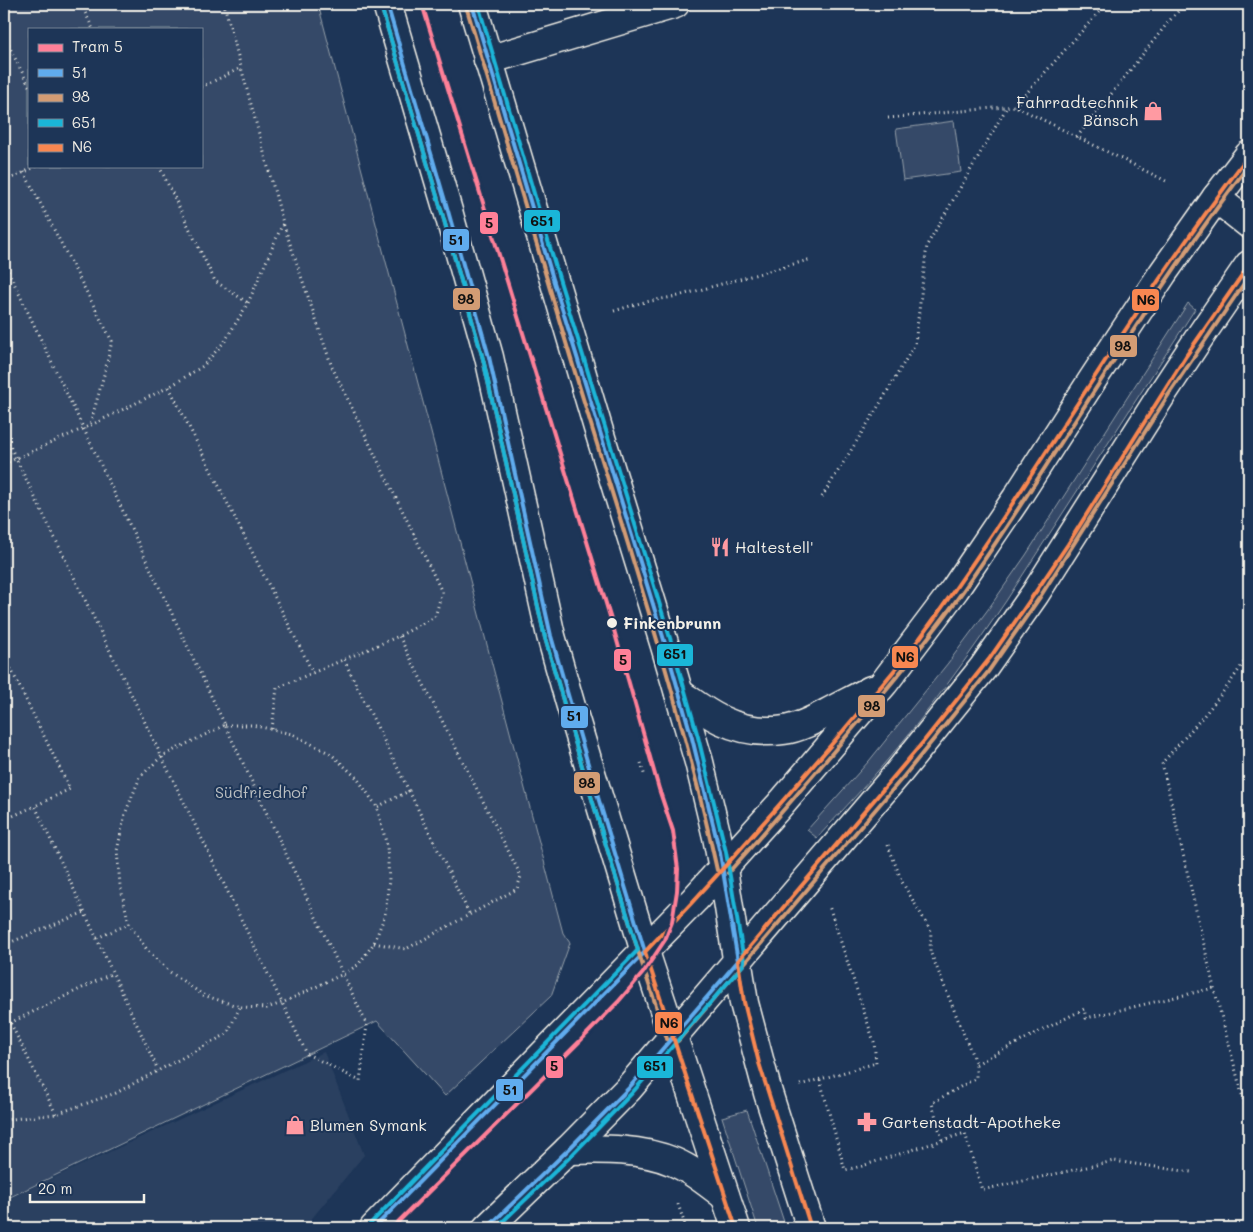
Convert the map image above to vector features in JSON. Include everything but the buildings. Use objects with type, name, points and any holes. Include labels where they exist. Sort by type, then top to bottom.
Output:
[{"type":"main road","points":[[387,4],[489,357],[551,636],[645,952],[736,1228]]},
{"type":"main road","points":[[472,4],[699,762],[723,869],[744,1003],[768,1093],[811,1228]]},
{"type":"main road","points":[[488,60],[675,4]]},
{"type":"main road","points":[[374,1228],[645,952],[723,869],[884,683],[955,590],[1163,273],[1249,155]]},
{"type":"main road","points":[[1216,198],[1249,224]]},
{"type":"main road","points":[[487,1228],[628,1089],[931,734],[989,660],[1054,566],[1199,338],[1249,265]]},
{"type":"main road","points":[[679,693],[720,720],[753,730],[777,731],[813,721],[884,683]]},
{"type":"main road","points":[[568,1150],[635,1151],[661,1158],[697,1175],[725,1196]]},
{"type":"path","points":[[81,4],[93,28]]},
{"type":"path","points":[[224,4],[283,223],[332,367],[442,592],[435,617],[399,636],[278,688],[272,729]]},
{"type":"path","points":[[1015,106],[1106,4]]},
{"type":"path","points":[[1078,137],[1170,20],[1185,4]]},
{"type":"path","points":[[4,36],[28,84]]},
{"type":"path","points":[[202,88],[241,68]]},
{"type":"path","points":[[888,118],[1015,106],[1168,182]]},
{"type":"path","points":[[822,497],[915,344],[927,245],[1007,107]]},
{"type":"path","points":[[4,182],[33,168]]},
{"type":"path","points":[[160,168],[215,281],[248,303]]},
{"type":"path","points":[[24,172],[112,341],[89,426]]},
{"type":"path","points":[[4,464],[83,429],[169,387],[203,366],[225,340],[248,303],[283,223]]},
{"type":"path","points":[[614,311],[640,303],[678,296],[812,259]]},
{"type":"path","points":[[4,262],[367,1026],[360,1082],[307,1054],[4,434]]},
{"type":"path","points":[[169,387],[313,673]]},
{"type":"path","points":[[374,943],[406,949],[517,889],[521,876],[399,636]]},
{"type":"path","points":[[1249,654],[1239,671],[1205,715],[1162,763],[1214,988],[1249,1121]]},
{"type":"path","points":[[4,655],[70,789],[4,820]]},
{"type":"path","points":[[344,660],[470,915]]},
{"type":"path","points":[[225,725],[252,725],[292,734],[331,754],[357,778],[377,807],[387,846],[389,880],[385,915],[374,943],[358,965],[282,1004],[267,1008],[240,1007],[202,995],[170,972],[148,951],[129,924],[120,884],[117,852],[125,814],[140,778],[162,756],[225,725]]},
{"type":"path","points":[[641,763],[645,777]]},
{"type":"path","points":[[377,807],[409,790]]},
{"type":"path","points":[[35,806],[158,1070]]},
{"type":"path","points":[[888,845],[902,882],[931,931],[930,951],[976,1064],[976,1078],[932,1103],[942,1140]]},
{"type":"path","points":[[768,1093],[876,1063],[874,1042],[830,909],[812,874]]},
{"type":"path","points":[[4,945],[85,912]]},
{"type":"path","points":[[97,938],[129,924]]},
{"type":"path","points":[[10,1023],[113,973]]},
{"type":"path","points":[[976,1064],[1084,1010],[1086,1018],[1214,988]]},
{"type":"path","points":[[4,1120],[56,1114],[116,1093],[227,1034],[240,1007]]},
{"type":"path","points":[[4,1010],[56,1114]]},
{"type":"path","points":[[820,1080],[845,1170],[965,1133],[982,1190],[1114,1161],[1192,1172]]},
{"type":"shaded area","points":[[324,1052],[364,1155],[304,1228],[4,1228],[4,1201]]},
{"type":"green space","name":"Südfriedhof","points":[[4,4],[318,4],[563,933],[570,943],[551,996],[445,1096],[377,1021],[4,1200]]},
{"type":"green space","points":[[954,121],[961,172],[903,180],[896,129]]},
{"type":"green space","points":[[1188,303],[1195,309],[992,622],[916,725],[817,838],[807,830],[869,761],[948,663],[989,608],[1026,555]]},
{"type":"green space","points":[[747,1110],[786,1228],[758,1228],[722,1117]]},
{"type":"tram line","name":"5","points":[[392,1228],[581,1040],[643,973],[665,940],[672,922],[678,869],[673,831],[659,789],[612,623],[422,4]]},
{"type":"transit line","name":"51","points":[[387,4],[489,357],[551,636],[645,952]]},
{"type":"transit line","name":"51","points":[[472,4],[692,738],[720,853],[738,961]]},
{"type":"transit line","name":"651","points":[[478,4],[559,278],[670,638],[698,737],[726,852],[744,961],[743,965],[632,1093],[572,1155],[496,1228]]},
{"type":"transit line","name":"98","points":[[381,6],[483,359],[545,638],[639,954],[667,1039]]},
{"type":"transit line","name":"651","points":[[370,1224],[638,950],[545,638],[483,359],[381,6]]},
{"type":"transit line","name":"98","points":[[466,6],[673,694],[717,870]]},
{"type":"transit line","name":"N6","points":[[736,1228],[645,952],[771,815],[902,662],[987,542],[1150,293],[1249,155]]},
{"type":"transit line","name":"98","points":[[728,873],[883,693],[963,591],[1174,269],[1249,165]]},
{"type":"transit line","name":"N6","points":[[811,1228],[759,1063],[744,1002],[738,961],[924,741],[990,658],[1068,544],[1186,356],[1249,265]]},
{"type":"transit line","name":"98","points":[[678,1041],[904,776],[988,672],[1040,597],[1169,394],[1249,276]]},
{"type":"transit line","name":"51","points":[[374,1228],[645,952]]},
{"type":"transit line","name":"51","points":[[487,1228],[628,1089],[738,961]]},
{"type":"place","name":"Fahrradtechnik Bänsch","points":[[1153,111]]},
{"type":"place","name":"Haltestell'","points":[[720,547]]},
{"type":"place","name":"Finkenbrunn","points":[[612,623]]},
{"type":"place","name":"Gartenstadt-Apotheke","points":[[867,1122]]},
{"type":"place","name":"Blumen Symank","points":[[295,1125]]}]
